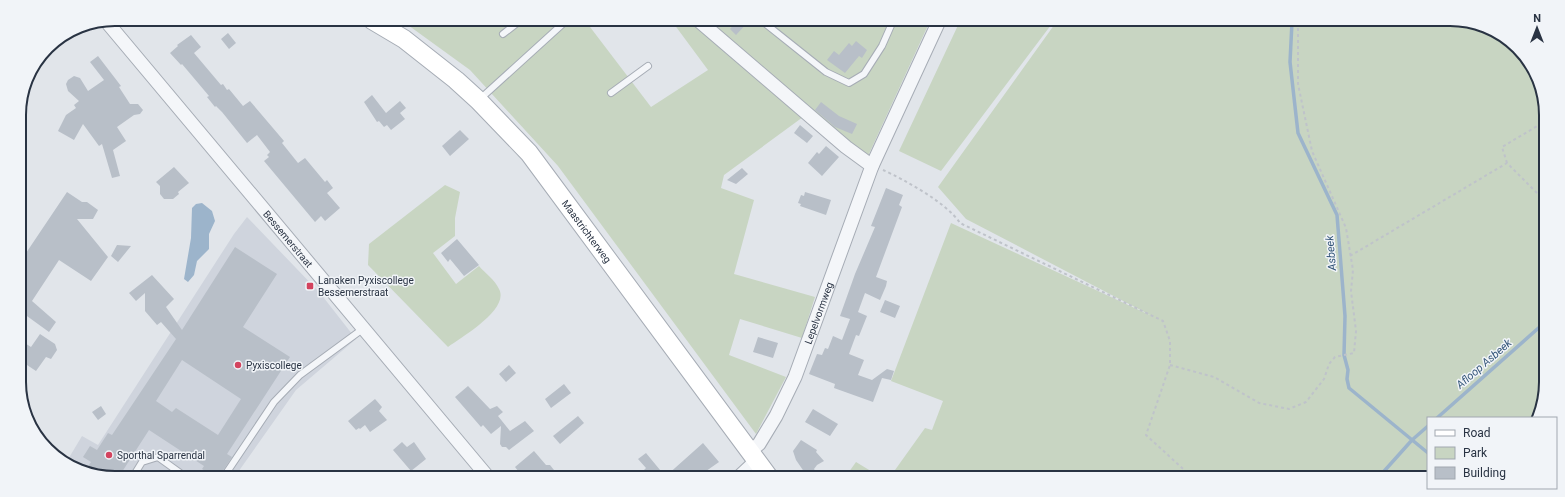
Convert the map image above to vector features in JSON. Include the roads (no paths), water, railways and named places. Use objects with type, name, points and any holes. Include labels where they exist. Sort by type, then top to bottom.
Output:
[{"type":"main road","name":"Maastrichterweg","points":[[381,26],[431,59],[478,100],[529,153],[764,471]]},
{"type":"street","name":"Bessemerstraat","points":[[110,26],[483,471]]},
{"type":"street","points":[[705,26],[846,147],[872,166]]},
{"type":"street","name":"Lepelvormweg","points":[[743,471],[776,416],[795,376],[872,166],[937,26]]},
{"type":"lane","points":[[504,34],[514,26]]},
{"type":"lane","points":[[478,100],[560,26]]},
{"type":"lane","points":[[768,26],[826,72],[849,83],[864,74],[882,46],[891,26]]},
{"type":"lane","points":[[611,93],[648,66]]},
{"type":"lane","points":[[228,471],[274,402],[300,375],[364,328]]},
{"type":"lane","points":[[136,471],[142,462],[158,457],[177,471]]},
{"type":"water","points":[[202,203],[212,211],[215,221],[209,234],[209,249],[197,261],[194,275],[188,282],[184,279],[191,238],[192,208],[196,204]]},
{"type":"waterway","name":"Asbeek","points":[[1292,26],[1290,62],[1298,133],[1337,215],[1345,316],[1344,355],[1348,370],[1347,379],[1349,388],[1427,452]]},
{"type":"waterway","name":"Afloop Asbeek","points":[[1438,417],[1539,328]]},
{"type":"waterway","name":"Afloop Asbeek","points":[[1384,471],[1412,440],[1427,427]]},
{"type":"place","name":"Lanaken Pyxiscollege Bessemerstraat","points":[[310,286]]},
{"type":"place","name":"Pyxiscollege","points":[[238,365]]},
{"type":"place","name":"Sporthal Sparrendal","points":[[109,455]]}]
